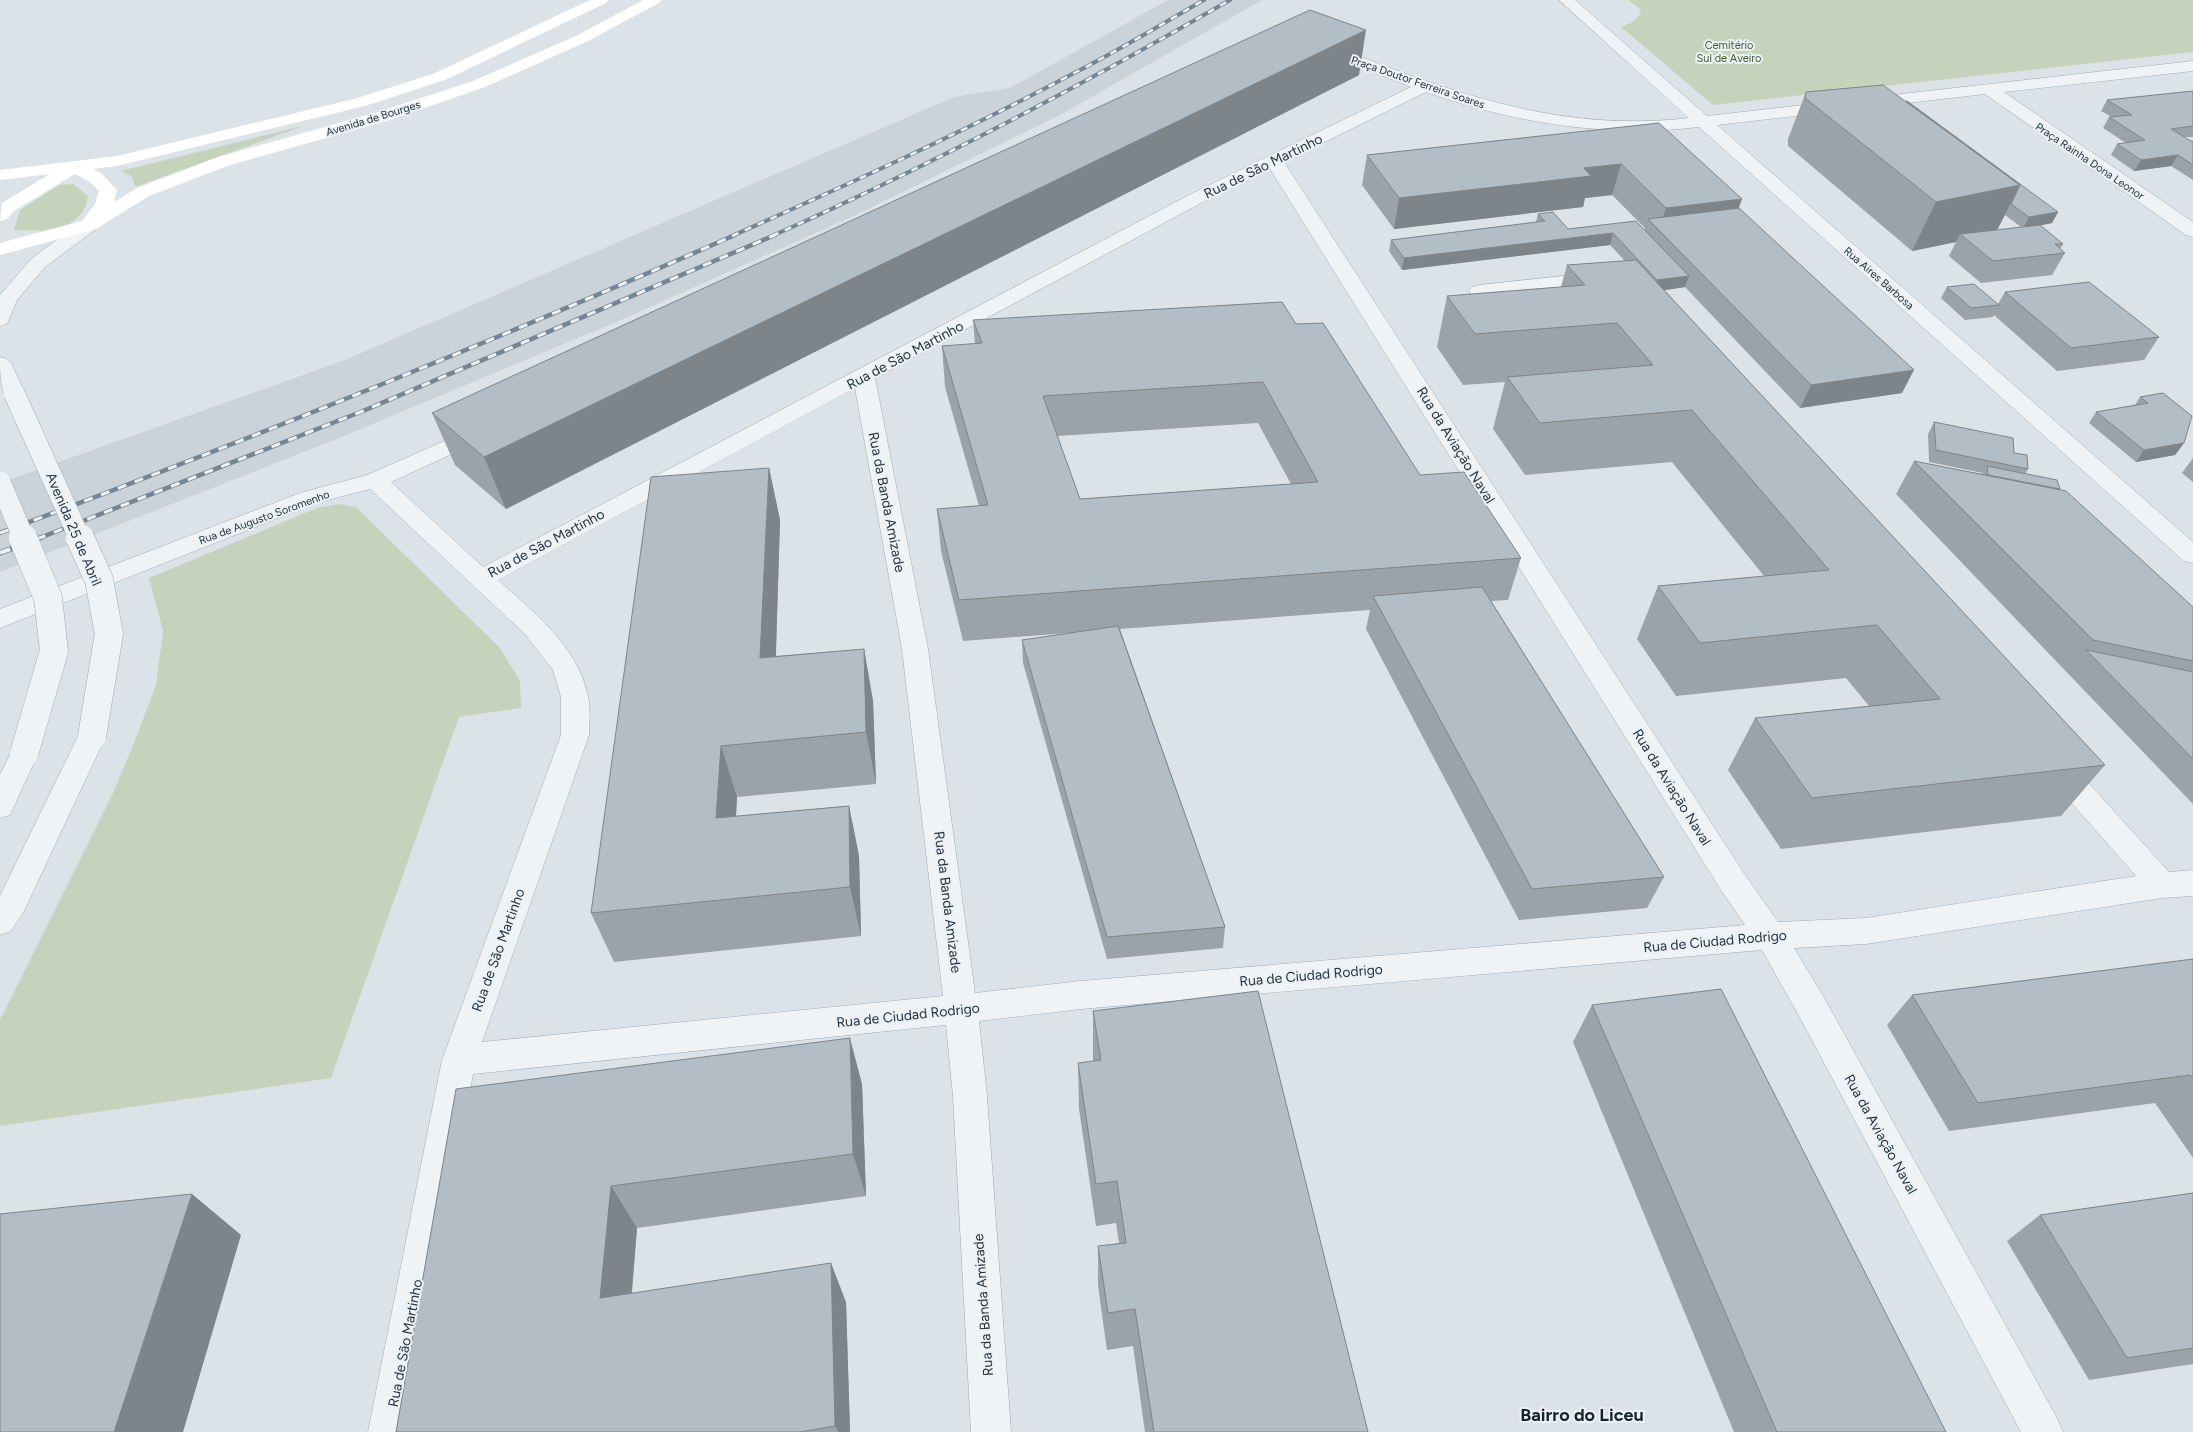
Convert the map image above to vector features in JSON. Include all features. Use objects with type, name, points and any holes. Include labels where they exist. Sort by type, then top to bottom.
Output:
[{"type":"main road","name":"Avenida de Bourges","points":[[0,175],[117,161],[359,103],[439,77],[601,0]]},
{"type":"main road","name":"Avenida de Bourges","points":[[0,248],[89,225],[143,192],[224,161],[384,116],[479,84],[584,38],[654,0]]},
{"type":"main road","points":[[0,216],[8,207],[75,167],[96,178],[108,190],[104,205],[89,225]]},
{"type":"street","name":"Rua Aires Barbosa","points":[[1566,0],[2193,555]]},
{"type":"street","name":"Praça Doutor Ferreira Soares","points":[[1309,46],[1463,100],[1546,119],[1608,125],[1672,125],[1703,121]]},
{"type":"street","points":[[1703,121],[2193,66]]},
{"type":"street","name":"Rua de São Martinho","points":[[388,1432],[459,1060],[575,735],[575,697],[565,667],[533,627],[480,579],[746,436],[864,377],[1197,198],[1425,86]]},
{"type":"street","name":"Praça Rainha Dona Leonor","points":[[1988,89],[2193,231]]},
{"type":"street","name":"Rua da Aviação Naval","points":[[1272,160],[1292,187],[1732,881],[1770,936],[1824,1030],[2043,1432]]},
{"type":"street","points":[[0,320],[7,299],[38,263],[89,225]]},
{"type":"street","points":[[1479,291],[1617,276],[1624,284]]},
{"type":"street","name":"Avenida 25 de Abril","points":[[0,363],[99,580],[109,634],[92,736],[12,902],[0,922]]},
{"type":"street","name":"Rua da Banda Amizade","points":[[864,377],[915,649],[962,1009],[970,1096],[991,1432]]},
{"type":"street","name":"Rua de Augusto Soromenho","points":[[0,618],[308,498],[375,480],[501,422]]},
{"type":"street","points":[[375,480],[480,579]]},
{"type":"street","points":[[0,482],[48,598],[54,651],[24,754],[0,807]]},
{"type":"street","name":"Rua de Ciudad Rodrigo","points":[[2043,751],[2178,884]]},
{"type":"street","name":"Rua de Ciudad Rodrigo","points":[[459,1060],[962,1009],[1081,994],[1770,936],[1866,931],[2178,884]]},
{"type":"shaded area","points":[[1168,0],[1262,0],[1060,115],[858,214],[614,323],[339,438],[0,572],[0,483],[345,360],[954,97],[1010,88]]},
{"type":"green space","name":"Cemitério Sul de Aveiro","points":[[1628,0],[2193,0],[2193,52],[1713,105],[1621,27],[1631,23],[1641,14],[1639,8]]},
{"type":"green space","points":[[306,125],[135,187],[132,177],[121,171]]},
{"type":"green space","points":[[73,184],[88,196],[85,208],[77,218],[61,227],[52,229],[14,230],[20,210],[59,185]]},
{"type":"green space","points":[[339,504],[356,507],[500,648],[520,681],[521,708],[459,717],[331,1078],[0,1126],[0,1020],[113,793],[156,685],[163,631],[149,578],[317,508]]},
{"type":"building","points":[[1310,10],[1366,30],[484,457],[432,413]]},
{"type":"building","points":[[1883,85],[2020,185],[1936,202],[1805,98],[1806,92]]},
{"type":"building","points":[[2193,91],[2193,126],[2171,129],[2193,141],[2193,165],[2178,155],[2141,160],[2117,144],[2145,140],[2109,117],[2132,115],[2107,100]]},
{"type":"building","points":[[1906,101],[2058,212],[2029,217],[2011,204],[2020,185]]},
{"type":"building","points":[[1659,123],[1742,199],[1666,208],[1621,164],[1584,168],[1591,176],[1399,198],[1367,155]]},
{"type":"building","points":[[1739,208],[1914,370],[1811,385],[1648,219]]},
{"type":"building","points":[[1553,212],[1568,229],[1636,221],[1689,276],[1657,280],[1613,233],[1404,258],[1391,240],[1545,221],[1538,214]]},
{"type":"building","points":[[2040,225],[2063,244],[2055,244],[2065,253],[1993,261],[1960,234]]},
{"type":"building","points":[[1636,260],[2105,765],[1812,798],[1755,718],[1940,699],[1877,625],[1700,643],[1658,586],[1829,570],[1692,410],[1540,423],[1507,377],[1653,365],[1617,323],[1475,334],[1447,296],[1585,285],[1567,265]]},
{"type":"building","points":[[2089,282],[2159,337],[2071,348],[2005,292]]},
{"type":"building","points":[[1974,284],[1999,305],[1971,308],[1947,287]]},
{"type":"building","points":[[1282,302],[1296,324],[1323,323],[1420,475],[1464,472],[1521,558],[959,600],[937,509],[988,505],[942,346],[982,343],[973,320]],"holes":[[[1263,382],[1318,482],[1080,499],[1043,396]]]},
{"type":"building","points":[[2163,393],[2192,416],[2184,443],[2144,450],[2096,412],[2148,403],[2140,397]]},
{"type":"building","points":[[1934,422],[2013,438],[2014,453],[2027,455],[2028,469],[1936,450]]},
{"type":"building","points":[[1914,461],[2066,491],[2193,607],[2193,661],[2093,640]]},
{"type":"building","points":[[1987,466],[2057,480],[2060,489],[1988,475]]},
{"type":"building","points":[[769,468],[760,658],[864,649],[866,732],[721,746],[716,818],[849,806],[850,887],[591,913],[651,477]]},
{"type":"building","points":[[1482,587],[1664,877],[1532,889],[1373,596]]},
{"type":"building","points":[[1118,626],[1225,927],[1107,937],[1022,640]]},
{"type":"building","points":[[2086,650],[2193,672],[2193,759]]},
{"type":"building","points":[[2193,959],[2193,1079],[2190,1075],[1978,1103],[1912,995]]},
{"type":"building","points":[[1721,989],[1946,1432],[1777,1432],[1592,1005]]},
{"type":"building","points":[[1258,991],[1368,1432],[1154,1432],[1135,1309],[1108,1313],[1098,1246],[1126,1243],[1117,1181],[1096,1184],[1078,1063],[1101,1060],[1093,1011]]},
{"type":"building","points":[[850,1038],[853,1154],[611,1186],[600,1298],[831,1263],[835,1426],[800,1432],[396,1432],[456,1089]]},
{"type":"building","points":[[2193,1193],[2193,1348],[2127,1358],[2040,1215]]},
{"type":"building","points":[[192,1194],[114,1432],[0,1432],[0,1214]]},
{"type":"railway","points":[[732,236],[863,177],[993,115],[1110,54],[1204,0]]},
{"type":"railway","points":[[772,236],[889,182],[1004,124],[1230,0]]},
{"type":"railway","points":[[0,533],[370,389],[553,314],[735,235]]},
{"type":"railway","points":[[37,539],[363,411],[775,235]]},
{"type":"railway","points":[[0,553],[40,538]]},
{"type":"district","name":"Bairro do Liceu","points":[[1582,1415]]}]
